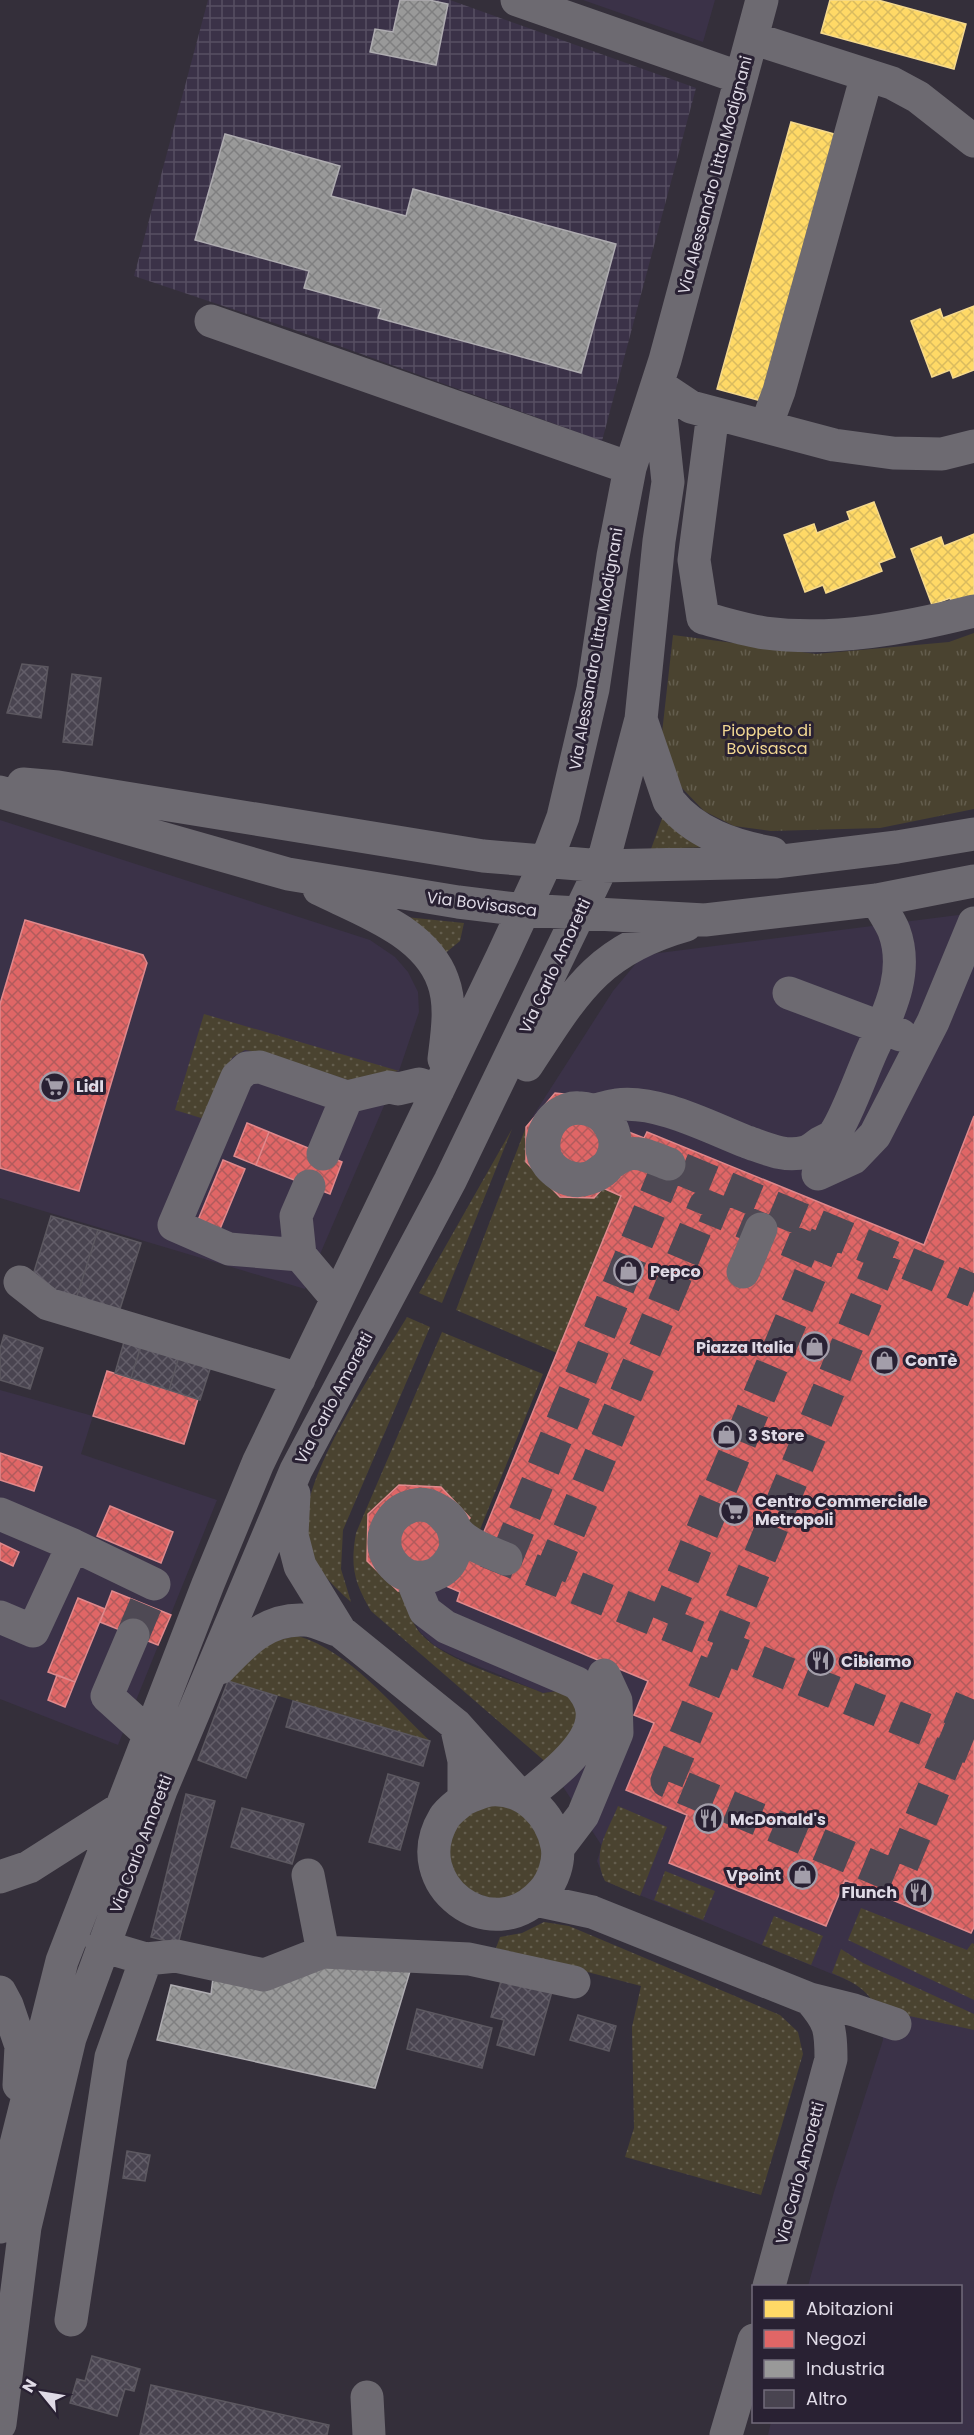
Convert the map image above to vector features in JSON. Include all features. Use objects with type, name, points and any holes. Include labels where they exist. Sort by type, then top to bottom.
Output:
[{"type":"street","points":[[517,0],[741,78]]},
{"type":"street","name":"Via Alessandro Litta Modignani","points":[[524,910],[546,862],[569,795],[590,699],[630,468],[658,385],[762,0]]},
{"type":"street","points":[[752,38],[892,83],[918,97],[974,141]]},
{"type":"street","points":[[766,426],[779,391],[867,75]]},
{"type":"street","points":[[212,321],[630,468]]},
{"type":"street","points":[[658,385],[691,407],[834,445],[894,453],[942,454],[974,446]]},
{"type":"street","name":"Via Alessandro Litta Modignani","points":[[602,866],[641,719],[659,541],[668,482],[658,385]]},
{"type":"street","points":[[713,413],[694,560],[703,618],[765,633],[846,636],[936,621],[974,611]]},
{"type":"street","points":[[641,719],[669,801],[682,815],[698,827],[734,844],[808,859]]},
{"type":"street","points":[[0,782],[57,787],[483,856],[602,866],[729,865],[808,859],[974,834]]},
{"type":"street","name":"Via Bovisasca","points":[[0,792],[288,873],[458,902],[524,910],[705,920],[877,900],[974,881]]},
{"type":"street","name":"Via Carlo Amoretti","points":[[0,2424],[25,2227],[70,2038],[161,1790],[296,1470],[450,1181],[602,866]]},
{"type":"street","points":[[288,873],[374,916],[410,939],[436,965],[444,983],[448,1020],[439,1087],[419,1084],[398,1089],[389,1087],[347,1097],[260,1067],[247,1068],[237,1077],[174,1225],[229,1249],[300,1255]]},
{"type":"street","points":[[571,1161],[551,1120],[582,1109],[618,1105],[648,1106],[778,1153],[805,1152],[834,1135],[894,1001],[899,975],[895,933],[877,900]]},
{"type":"street","name":"Via Carlo Amoretti","points":[[0,2227],[15,2148],[62,1961],[208,1584],[258,1463],[524,910]]},
{"type":"street","points":[[450,1181],[546,1036],[596,971],[624,949],[665,931],[705,920]]},
{"type":"street","points":[[818,1174],[853,1158],[875,1135],[922,1043],[974,923]]},
{"type":"street","points":[[789,993],[922,1043]]},
{"type":"street","points":[[323,1154],[347,1097]]},
{"type":"street","points":[[571,1161],[610,1124],[582,1109]]},
{"type":"street","points":[[571,1161],[631,1153],[669,1164]]},
{"type":"street","points":[[309,1186],[296,1216],[300,1255],[337,1299]]},
{"type":"street","points":[[743,1272],[761,1229]]},
{"type":"street","points":[[20,1282],[48,1304],[299,1379]]},
{"type":"street","points":[[296,1470],[292,1535],[300,1566],[340,1631],[456,1725],[521,1796],[538,1807],[552,1826],[556,1860],[592,1912]]},
{"type":"street","points":[[506,1559],[473,1544],[430,1506],[407,1546],[424,1611],[446,1627],[577,1683],[588,1695],[592,1707],[591,1722],[587,1735],[578,1750],[521,1796],[490,1790],[464,1799],[445,1816],[434,1840],[434,1866],[445,1890],[464,1907],[488,1915],[514,1912],[536,1900],[548,1887],[556,1860],[583,1815],[617,1733],[616,1701],[604,1675]]},
{"type":"street","points":[[0,1514],[73,1545],[150,1594],[208,1584]]},
{"type":"street","points":[[407,1546],[456,1551],[451,1523]]},
{"type":"street","points":[[0,1617],[33,1631],[73,1545]]},
{"type":"street","points":[[208,1681],[250,1637],[275,1623],[305,1620],[340,1631]]},
{"type":"street","points":[[133,1635],[107,1696],[149,1734]]},
{"type":"street","points":[[456,1725],[464,1761],[464,1799]]},
{"type":"street","name":"Via Carlo Amoretti","points":[[0,1877],[28,1867],[120,1809]]},
{"type":"street","points":[[308,1875],[323,1952]]},
{"type":"street","points":[[536,1900],[592,1912],[810,1999],[854,2010],[895,2024],[857,2037],[831,2059]]},
{"type":"street","points":[[102,1946],[146,1959],[176,1956],[264,1976],[323,1952],[469,1959],[574,1982]]},
{"type":"street","points":[[71,2320],[111,2057],[146,1959]]},
{"type":"street","name":"Via Carlo Amoretti","points":[[0,1992],[8,2005],[21,2046],[15,2148]]},
{"type":"street","name":"Via Carlo Amoretti","points":[[769,2285],[831,2059],[831,2029],[826,2018],[810,1999]]},
{"type":"street","points":[[70,2038],[111,2057]]},
{"type":"street","points":[[726,2435],[752,2344]]},
{"type":"street","points":[[367,2397],[369,2435]]},
{"type":"shaded area","points":[[208,0],[450,0],[696,88],[602,441],[292,329],[134,276]]},
{"type":"shaded area","points":[[583,0],[715,0],[703,42]]},
{"type":"shaded area","points":[[0,820],[370,940],[395,957],[408,972],[418,992],[419,1012],[399,1071],[305,1289],[0,1198]]},
{"type":"shaded area","name":"Centro Commerciale Metropoli","points":[[974,913],[974,2435],[768,2435],[771,2423],[962,2423],[962,2285],[808,2285],[834,2192],[883,2040],[877,2008],[871,1995],[859,1985],[605,1881],[597,1861],[602,1846],[548,1764],[558,1691],[543,1693],[435,1646],[420,1632],[398,1591],[367,1561],[368,1514],[399,1485],[441,1487],[470,1518],[463,1525],[484,1534],[621,1196],[560,1197],[526,1162],[526,1127],[613,991],[643,955]]},
{"type":"shaded area","points":[[0,1390],[93,1416],[81,1454],[217,1500],[118,1745],[0,1699]]},
{"type":"green space","name":"Pioppeto di Bovisasca","points":[[974,633],[974,809],[880,828],[771,831],[734,826],[704,811],[681,787],[662,733],[673,635],[816,654],[949,642]]},
{"type":"green space","points":[[664,813],[710,847],[651,849]]},
{"type":"green space","points":[[396,916],[464,923],[460,941],[437,960]]},
{"type":"green space","points":[[204,1014],[399,1071],[348,1080],[264,1053],[245,1050],[233,1057],[225,1069],[209,1114],[201,1118],[175,1110]]},
{"type":"green space","points":[[526,1127],[526,1163],[560,1197],[594,1198],[603,1189],[621,1196],[557,1353],[456,1310]]},
{"type":"green space","points":[[512,1129],[442,1303],[419,1293]]},
{"type":"green space","points":[[407,1317],[430,1327],[343,1530],[341,1569],[351,1602],[322,1573],[312,1555],[306,1535],[307,1511],[314,1483],[342,1423]]},
{"type":"green space","points":[[442,1332],[543,1374],[479,1532],[463,1525],[470,1518],[441,1487],[400,1485],[368,1514],[367,1561],[398,1590],[404,1590],[414,1624],[432,1644],[462,1661],[543,1693],[558,1691],[573,1695],[585,1719],[548,1764],[371,1611],[355,1574],[353,1555],[356,1533]]},
{"type":"green space","points":[[298,1636],[317,1643],[352,1666],[430,1741],[228,1681],[240,1663],[257,1650],[277,1641]]},
{"type":"green space","points":[[495,1804],[513,1807],[537,1826],[544,1861],[527,1889],[497,1901],[459,1886],[447,1849],[451,1831],[456,1824],[470,1814]]},
{"type":"green space","points":[[618,1806],[667,1827],[640,1896],[605,1881],[601,1871],[602,1843]]},
{"type":"green space","points":[[665,1871],[715,1891],[703,1920],[654,1900]]},
{"type":"green space","points":[[861,1908],[967,1950],[972,1943],[974,1944],[974,2000],[848,1940]]},
{"type":"green space","points":[[774,1916],[823,1936],[811,1965],[762,1945]]},
{"type":"green space","points":[[544,1922],[569,1926],[780,2015],[798,2032],[803,2054],[761,2195],[625,2157],[634,2128],[632,2027],[641,1986],[496,1948],[500,1937],[522,1933]]},
{"type":"green space","points":[[841,1949],[863,1963],[974,2014],[974,2030],[877,2009],[864,1991],[832,1973]]},
{"type":"building: Abitazioni","points":[[830,0],[878,0],[966,24],[954,69],[821,33]]},
{"type":"building: Abitazioni","points":[[791,122],[838,135],[765,402],[717,389]]},
{"type":"building: Abitazioni","points":[[974,306],[974,370],[953,378],[950,370],[932,377],[911,321],[940,309],[943,318]]},
{"type":"building: Abitazioni","points":[[874,502],[895,557],[879,563],[882,571],[826,593],[823,585],[805,592],[784,535],[814,524],[817,533],[850,520],[847,512]]},
{"type":"building: Abitazioni","points":[[974,534],[974,598],[953,606],[950,598],[932,605],[911,549],[941,537],[944,546]]},
{"type":"building: Negozi","name":"Lidl","points":[[25,920],[143,955],[147,963],[79,1191],[0,1168],[0,1004]]},
{"type":"building: Negozi","name":"Centro Commerciale Metropoli","points":[[555,1093],[600,1098],[626,1131],[644,1138],[647,1132],[924,1245],[974,1116],[974,1927],[971,1933],[845,1880],[826,1926],[669,1863],[687,1815],[626,1790],[654,1723],[634,1715],[648,1681],[457,1601],[460,1592],[437,1582],[433,1591],[398,1591],[367,1561],[368,1514],[399,1485],[441,1487],[470,1518],[463,1525],[483,1534],[621,1196],[603,1188],[594,1198],[560,1197],[526,1162],[526,1127]]},
{"type":"building: Negozi","points":[[247,1123],[269,1132],[256,1165],[234,1156]]},
{"type":"building: Negozi","points":[[269,1132],[342,1162],[330,1194],[256,1165]]},
{"type":"building: Negozi","points":[[223,1160],[245,1169],[215,1241],[193,1232]]},
{"type":"building: Negozi","points":[[107,1371],[198,1399],[184,1444],[93,1416]]},
{"type":"building: Negozi","points":[[0,1453],[42,1467],[34,1491],[0,1480]]},
{"type":"building: Negozi","points":[[110,1506],[173,1532],[161,1563],[97,1536]]},
{"type":"building: Negozi","points":[[0,1543],[19,1552],[13,1566],[0,1560]]},
{"type":"building: Negozi","points":[[112,1591],[171,1615],[158,1645],[100,1622]]},
{"type":"building: Negozi","points":[[78,1598],[105,1609],[75,1682],[48,1672]]},
{"type":"building: Negozi","points":[[57,1675],[75,1682],[65,1707],[48,1700]]},
{"type":"building: Industria","points":[[400,0],[429,0],[448,4],[436,65],[370,52],[375,29],[393,32]]},
{"type":"building: Industria","points":[[225,134],[340,166],[331,196],[406,216],[413,189],[616,244],[581,373],[378,318],[381,309],[304,288],[309,271],[195,240]]},
{"type":"building: Industria","points":[[337,1958],[411,1968],[375,2088],[157,2040],[171,1985],[211,1994],[214,1970]]},
{"type":"building: Altro","points":[[22,664],[48,667],[41,718],[7,713]]},
{"type":"building: Altro","points":[[72,674],[101,678],[92,745],[63,742]]},
{"type":"building: Altro","points":[[51,1216],[98,1230],[76,1299],[30,1285]]},
{"type":"building: Altro","points":[[98,1230],[141,1243],[119,1312],[76,1299]]},
{"type":"building: Altro","points":[[4,1335],[43,1348],[30,1389],[0,1380],[0,1349]]},
{"type":"building: Altro","points":[[126,1335],[143,1340],[131,1378],[115,1373]]},
{"type":"building: Altro","points":[[143,1339],[181,1350],[169,1390],[131,1378]]},
{"type":"building: Altro","points":[[180,1353],[212,1363],[200,1400],[169,1390]]},
{"type":"building: Altro","points":[[228,1681],[277,1696],[246,1778],[198,1760]]},
{"type":"building: Altro","points":[[293,1701],[430,1741],[423,1766],[286,1727]]},
{"type":"building: Altro","points":[[388,1774],[419,1783],[400,1850],[369,1842]]},
{"type":"building: Altro","points":[[186,1794],[215,1801],[178,1944],[151,1937]]},
{"type":"building: Altro","points":[[242,1808],[304,1824],[292,1864],[231,1847]]},
{"type":"building: Altro","points":[[503,1974],[553,1988],[534,2055],[497,2045],[504,2020],[491,2017]]},
{"type":"building: Altro","points":[[417,2009],[492,2028],[482,2068],[407,2049]]},
{"type":"building: Altro","points":[[578,2015],[616,2026],[609,2051],[570,2040]]},
{"type":"building: Altro","points":[[127,2151],[150,2155],[145,2181],[123,2178]]},
{"type":"building: Altro","points":[[92,2356],[140,2369],[134,2391],[125,2389],[117,2416],[70,2403],[77,2379],[85,2381]]},
{"type":"building: Altro","points":[[151,2385],[329,2425],[327,2435],[140,2435]]},
{"type":"tunnel","points":[[506,1559],[669,1164],[974,1291]]},
{"type":"tunnel","points":[[550,1576],[705,1206],[819,1253]]},
{"type":"tunnel","points":[[664,1622],[827,1235]]},
{"type":"tunnel","points":[[885,1254],[667,1781],[897,1877],[974,1692]]},
{"type":"tunnel","points":[[486,1551],[974,1749]]},
{"type":"tunnel","points":[[133,1635],[146,1604]]},
{"type":"place","name":"Lidl","points":[[55,1086]]},
{"type":"place","name":"Pepco","points":[[629,1271]]},
{"type":"place","name":"Piazza Italia","points":[[815,1347]]},
{"type":"place","name":"ConTè","points":[[884,1360]]},
{"type":"place","name":"3 Store","points":[[727,1435]]},
{"type":"place","name":"Centro Commerciale Metropoli","points":[[734,1510]]},
{"type":"place","name":"Cibiamo","points":[[820,1661]]},
{"type":"place","name":"McDonald's","points":[[709,1819]]},
{"type":"place","name":"Vpoint","points":[[802,1875]]},
{"type":"place","name":"Flunch","points":[[918,1892]]}]
